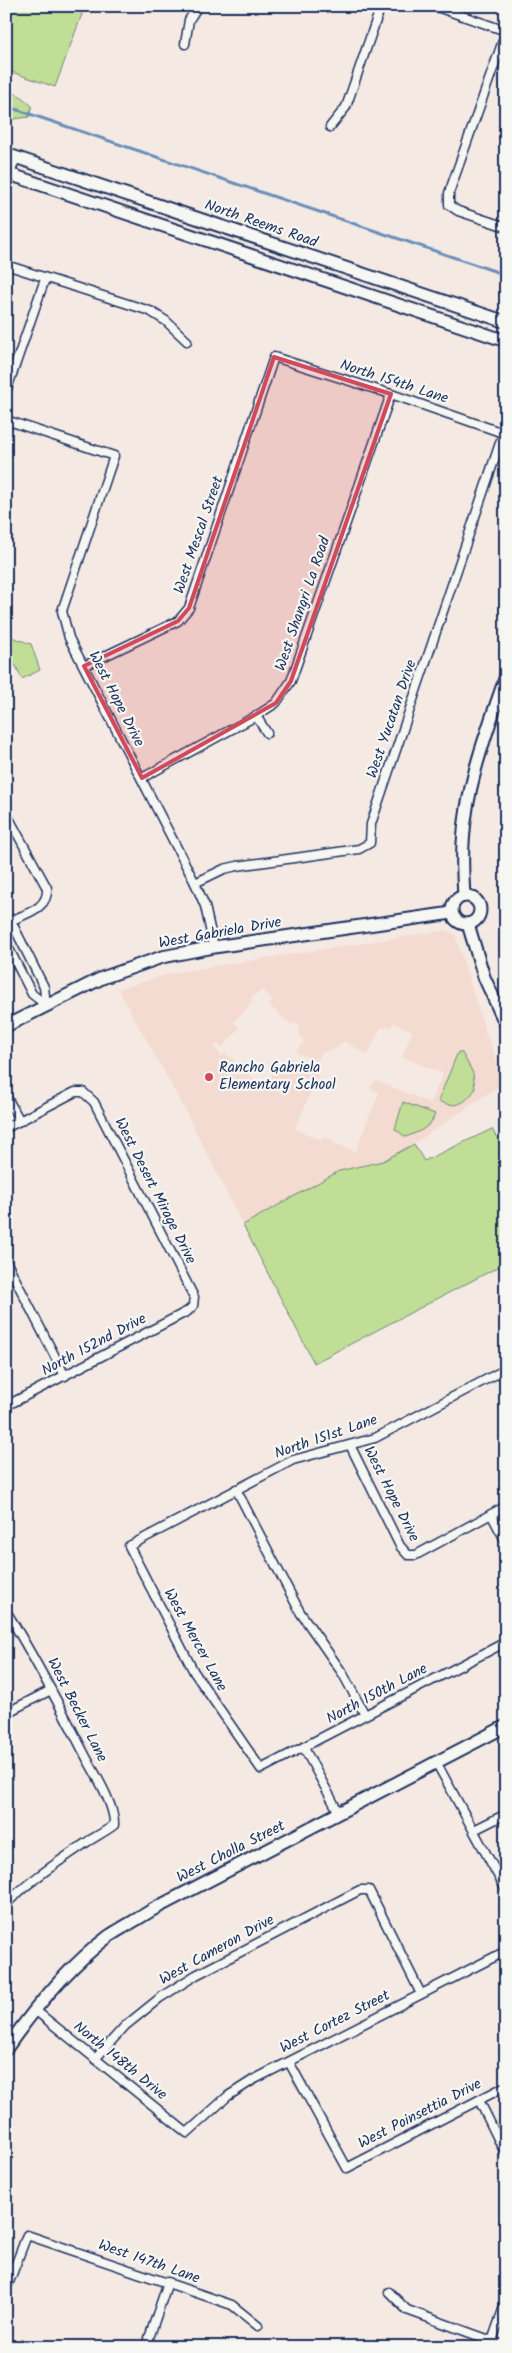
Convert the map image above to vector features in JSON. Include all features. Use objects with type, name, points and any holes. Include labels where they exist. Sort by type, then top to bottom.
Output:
[{"type":"street","points":[[185,44],[190,20],[198,6]]},
{"type":"street","points":[[330,127],[346,108],[381,6]]},
{"type":"street","points":[[434,6],[506,31],[449,193],[449,205],[458,211],[506,227]]},
{"type":"street","points":[[6,186],[11,156]]},
{"type":"street","name":"North Reems Road","points":[[11,156],[506,322]]},
{"type":"street","points":[[8,174],[506,341]]},
{"type":"street","points":[[6,265],[150,311],[166,321],[187,341]]},
{"type":"street","points":[[6,392],[45,278]]},
{"type":"street","name":"North 154th Lane","points":[[274,357],[391,394],[505,434]]},
{"type":"street","name":"West Mescal Street","points":[[84,666],[178,621],[188,608],[274,357]]},
{"type":"street","name":"West Shangri La Road","points":[[142,778],[256,716],[276,702],[291,681],[391,394]]},
{"type":"street","name":"West Hope Drive","points":[[6,420],[114,456],[62,611],[69,638],[195,883],[205,906],[214,947]]},
{"type":"street","name":"West Yucatan Drive","points":[[195,883],[230,867],[359,849],[370,842],[371,824],[505,434]]},
{"type":"street","points":[[464,896],[462,843],[467,803],[478,758],[506,676]]},
{"type":"street","points":[[256,716],[267,733]]},
{"type":"street","points":[[6,813],[47,888],[48,898],[42,906],[8,922],[32,962],[44,987],[46,1005]]},
{"type":"street","points":[[464,896],[456,900],[452,913],[456,920],[468,924]]},
{"type":"street","points":[[464,896],[477,902],[480,910],[476,919],[468,924]]},
{"type":"street","name":"West Gabriela Drive","points":[[6,1026],[121,970],[162,957],[214,947],[452,913]]},
{"type":"street","points":[[468,924],[484,977],[506,1025]]},
{"type":"street","points":[[6,943],[32,994],[46,1005]]},
{"type":"street","points":[[19,969],[32,962]]},
{"type":"street","name":"West Desert Mirage Drive","points":[[20,1121],[76,1092],[83,1092],[94,1102],[194,1297],[193,1306]]},
{"type":"street","points":[[6,1096],[20,1121],[6,1128]]},
{"type":"street","points":[[6,1261],[65,1376]]},
{"type":"street","name":"North 152nd Drive","points":[[6,1406],[188,1311],[193,1306]]},
{"type":"street","name":"North 151st Lane","points":[[129,1546],[293,1460],[374,1438],[506,1369]]},
{"type":"street","name":"West Hope Drive","points":[[350,1445],[400,1546],[408,1555],[416,1555],[491,1514]]},
{"type":"street","points":[[236,1490],[300,1612],[344,1674],[365,1715]]},
{"type":"street","points":[[506,1506],[491,1514],[506,1542]]},
{"type":"street","name":"West Mercer Lane","points":[[129,1546],[194,1672],[261,1769]]},
{"type":"street","name":"West Becker Lane","points":[[6,1611],[51,1690],[114,1816],[114,1825],[19,1891],[6,1904]]},
{"type":"street","name":"North 150th Lane","points":[[261,1769],[506,1642]]},
{"type":"street","points":[[6,1713],[51,1690]]},
{"type":"street","name":"West Cholla Street","points":[[6,2049],[35,2010],[77,1964],[110,1936],[152,1910],[506,1726]]},
{"type":"street","points":[[304,1748],[339,1813]]},
{"type":"street","points":[[436,1762],[506,1890]]},
{"type":"street","points":[[474,1830],[506,1814]]},
{"type":"street","name":"West Cameron Drive","points":[[95,2059],[125,2026],[161,1997],[196,1975],[360,1890],[369,1890],[421,1994]]},
{"type":"street","name":"West Cortez Street","points":[[187,2132],[228,2096],[253,2080],[506,1950]]},
{"type":"street","name":"North 148th Drive","points":[[35,2010],[187,2132]]},
{"type":"street","name":"West Poinsettia Drive","points":[[289,2062],[347,2168],[506,2086]]},
{"type":"street","points":[[479,2100],[506,2155]]},
{"type":"street","name":"West 147th Lane","points":[[6,2290],[27,2235],[232,2305],[258,2326]]},
{"type":"street","points":[[146,2347],[168,2282]]},
{"type":"street","points":[[389,2292],[407,2310],[506,2346]]},
{"type":"street","points":[[492,2341],[506,2301]]},
{"type":"highlighted area","points":[[274,357],[391,394],[291,681],[276,703],[142,778],[84,666],[178,621],[189,608]]},
{"type":"shaded area","name":"Rancho Gabriela Elementary School","points":[[447,930],[455,935],[487,1036],[506,1081],[414,1144],[383,1161],[339,1171],[243,1225],[184,1108],[118,989],[176,972]],"holes":[[[262,990],[273,1001],[269,1005],[291,1025],[294,1022],[300,1026],[299,1033],[304,1042],[295,1052],[318,1061],[322,1052],[335,1049],[344,1041],[368,1055],[381,1028],[391,1027],[393,1023],[412,1031],[402,1057],[443,1074],[430,1103],[376,1080],[369,1088],[379,1093],[355,1151],[334,1143],[335,1141],[324,1136],[322,1140],[295,1129],[320,1071],[290,1058],[261,1086],[226,1053],[222,1056],[214,1048],[217,1044],[222,1048],[240,1028],[234,1022],[253,1002],[250,999]]]},
{"type":"green space","points":[[6,6],[85,6],[55,87],[6,70]]},
{"type":"green space","points":[[6,91],[19,95],[32,106],[29,117],[6,120]]},
{"type":"green space","points":[[6,635],[31,644],[40,670],[22,679],[16,666],[6,662]]},
{"type":"green space","points":[[458,1052],[462,1053],[473,1073],[475,1089],[460,1104],[450,1105],[438,1101]]},
{"type":"green space","points":[[403,1102],[435,1114],[427,1126],[406,1137],[395,1129]]},
{"type":"green space","points":[[492,1129],[506,1155],[506,1263],[314,1363],[243,1225],[339,1171],[383,1161],[414,1144],[424,1161]]},
{"type":"waterway","points":[[6,106],[506,275]]},
{"type":"place","name":"Rancho Gabriela Elementary School","points":[[209,1077]]}]
